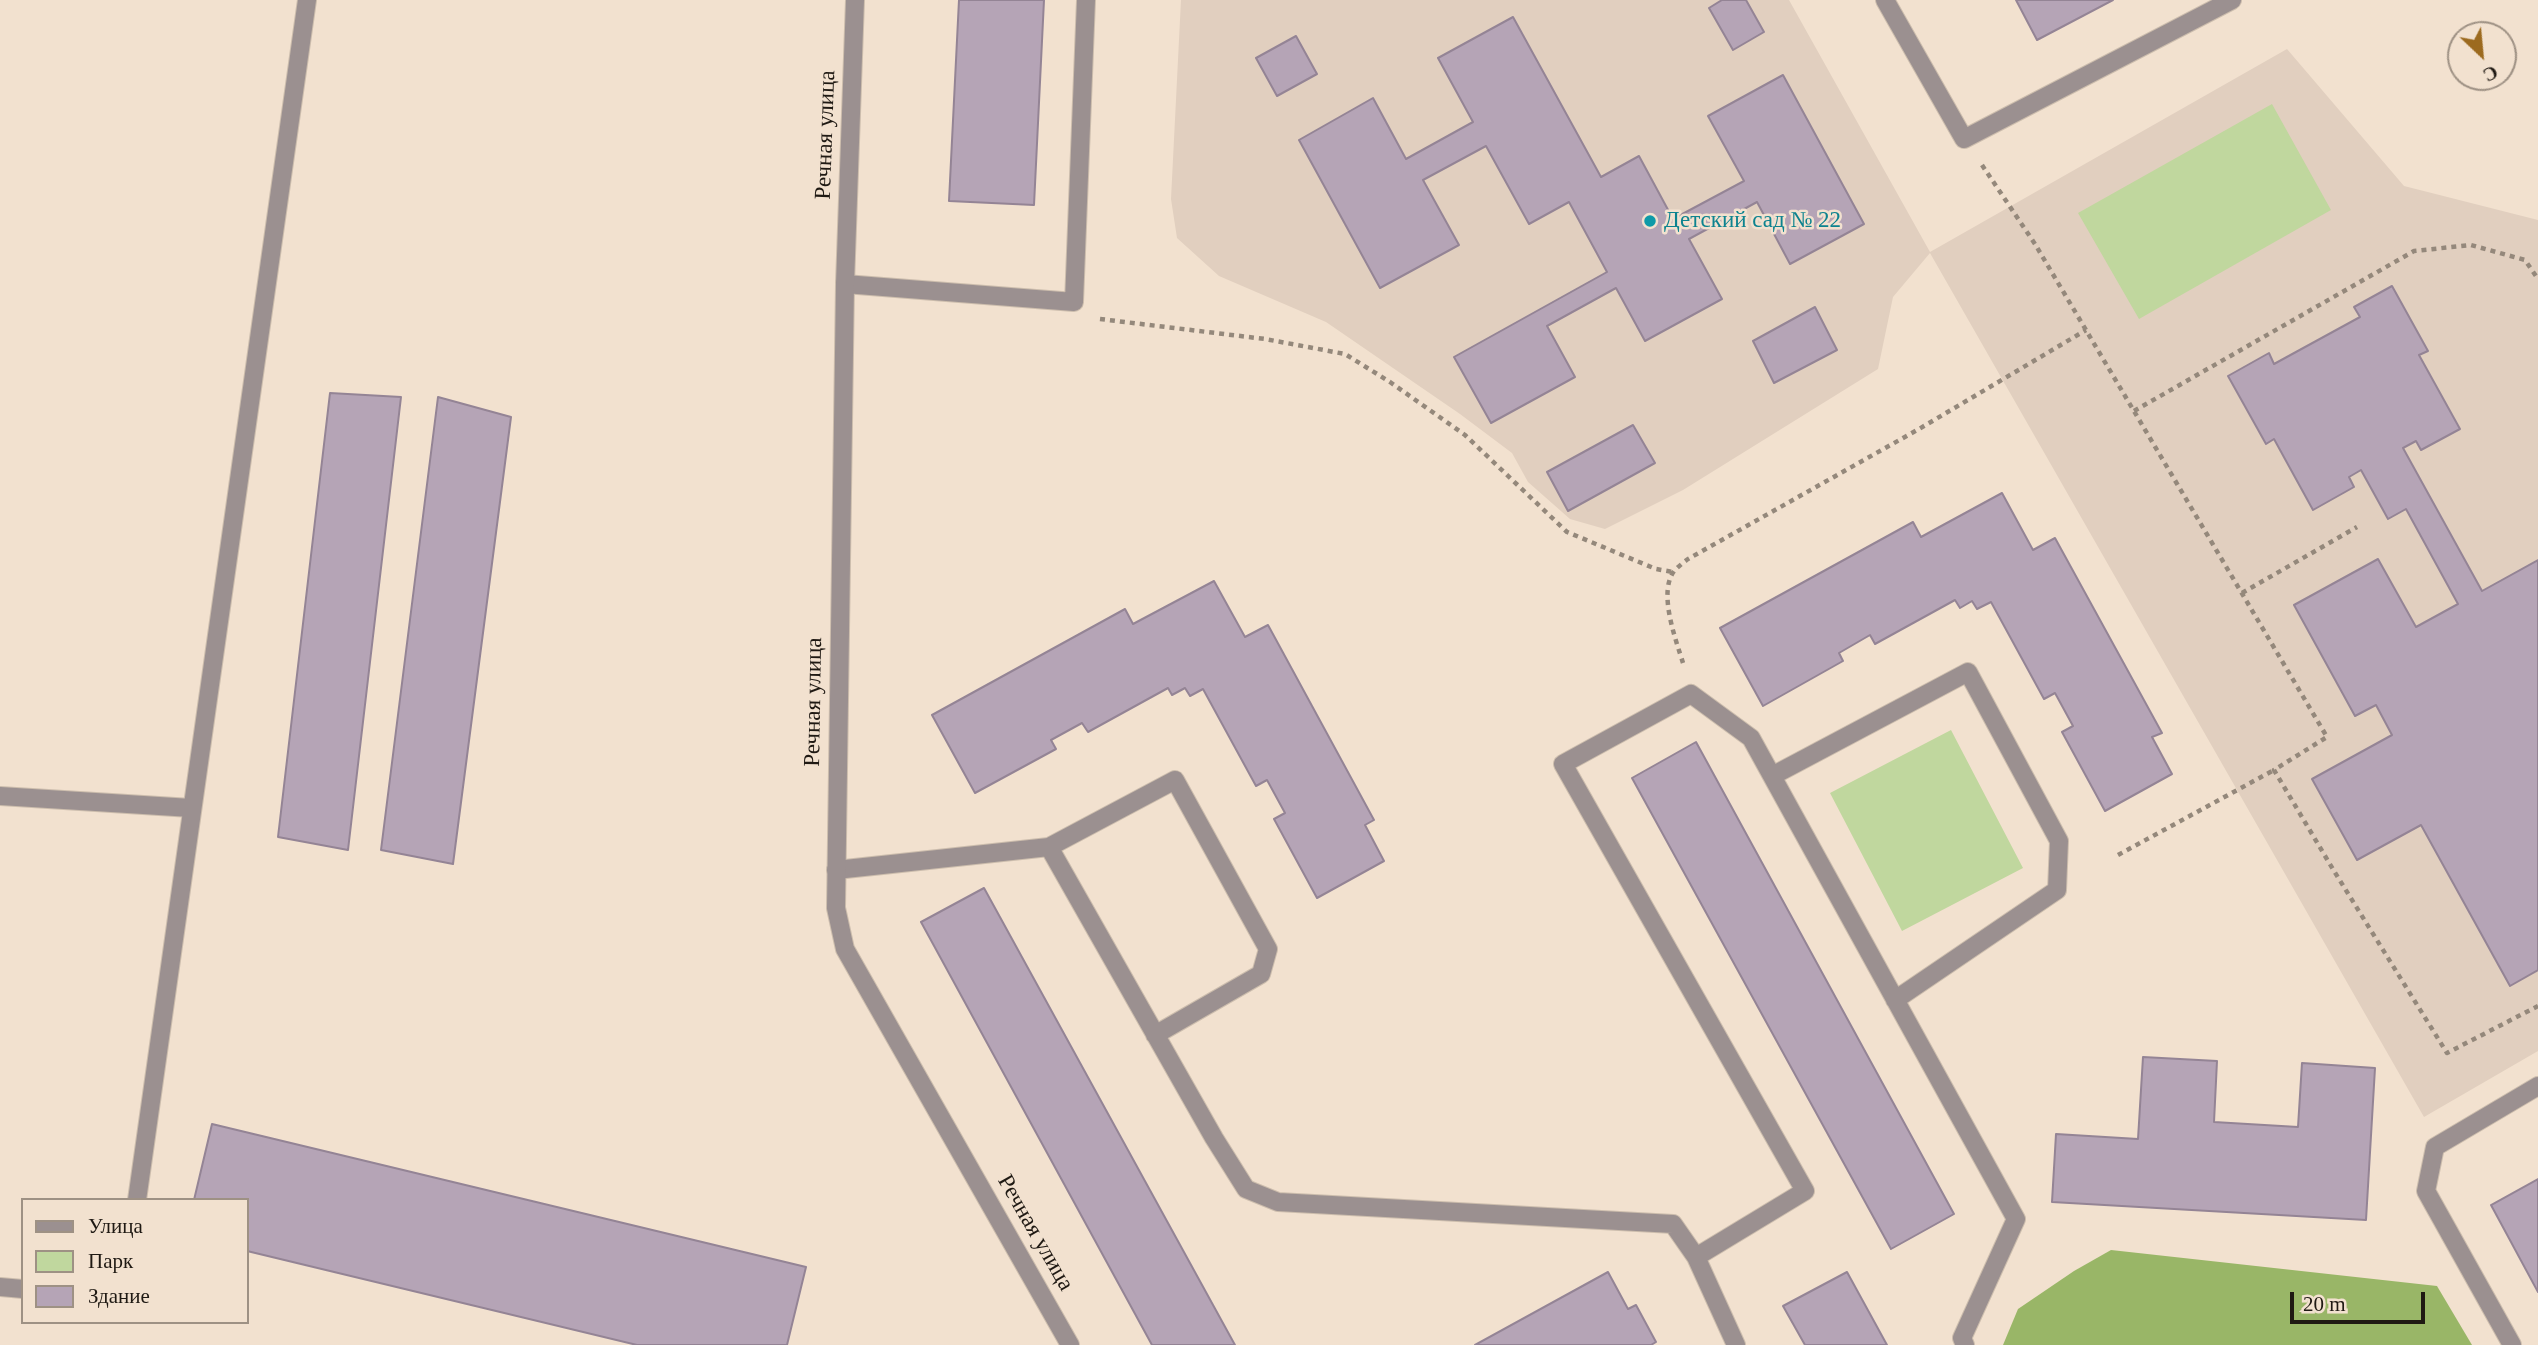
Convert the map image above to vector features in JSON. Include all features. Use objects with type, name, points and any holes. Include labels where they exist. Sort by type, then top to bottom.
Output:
[{"type":"street","points":[[137,1198],[307,0]]},
{"type":"street","name":"Речная улица","points":[[856,0],[845,284],[836,908],[845,949],[1070,1345]]},
{"type":"street","points":[[845,284],[1074,302],[1086,0]]},
{"type":"street","points":[[1885,0],[1964,139],[2232,0]]},
{"type":"street","points":[[1772,776],[1968,673],[2059,841],[2057,890],[1895,1000]]},
{"type":"street","points":[[1696,1257],[1805,1191],[1563,764],[1691,694],[1751,738],[2015,1219],[1962,1338],[1965,1345]]},
{"type":"street","points":[[836,870],[1049,847],[1175,780],[1268,949],[1261,974],[1155,1034]]},
{"type":"street","points":[[0,796],[191,808]]},
{"type":"street","points":[[1049,847],[1245,1189],[1278,1202],[1672,1224],[1696,1257],[1736,1345]]},
{"type":"street","points":[[2512,1345],[2426,1191],[2435,1147],[2538,1086]]},
{"type":"street","points":[[0,1287],[21,1289]]},
{"type":"path","points":[[1964,139],[2035,244],[2327,737],[2274,770],[2119,855]]},
{"type":"path","points":[[2134,411],[2414,251],[2471,245],[2525,260],[2538,279]]},
{"type":"path","points":[[1098,319],[1265,339],[1345,354],[1390,382],[1465,436],[1567,533],[1656,569],[1673,572]]},
{"type":"path","points":[[1691,694],[1671,622],[1667,596],[1673,572],[1688,559],[1919,429],[2086,330]]},
{"type":"path","points":[[2242,593],[2357,527]]},
{"type":"path","points":[[2274,770],[2447,1053],[2538,1006]]},
{"type":"shaded area","points":[[1181,0],[1789,0],[1930,252],[2287,49],[2404,186],[2538,220],[2538,1051],[2424,1117],[1930,253],[1893,297],[1878,369],[1683,490],[1605,529],[1570,519],[1528,482],[1512,453],[1460,414],[1326,322],[1219,276],[1177,238],[1171,199]]},
{"type":"green space","points":[[2272,104],[2331,210],[2139,319],[2078,213]]},
{"type":"green space","points":[[1951,730],[2023,868],[1902,931],[1830,793]]},
{"type":"green space","points":[[2111,1250],[2437,1286],[2472,1345],[2003,1345],[2018,1309]]},
{"type":"building","points":[[959,0],[1044,0],[1034,205],[949,201]]},
{"type":"building","points":[[1722,0],[1746,0],[1764,32],[1733,50],[1709,8]]},
{"type":"building","points":[[2016,0],[2113,0],[2037,40]]},
{"type":"building","name":"Детский сад № 22","points":[[1513,17],[1601,177],[1639,156],[1673,219],[1744,181],[1708,116],[1783,75],[1864,224],[1790,264],[1757,202],[1689,239],[1722,299],[1645,341],[1616,288],[1547,326],[1575,377],[1491,423],[1454,357],[1607,272],[1569,202],[1529,224],[1486,146],[1423,180],[1459,245],[1380,288],[1299,140],[1373,98],[1406,159],[1473,122],[1438,58]]},
{"type":"building","points":[[1296,36],[1317,74],[1277,96],[1256,58]]},
{"type":"building","points":[[2392,286],[2428,351],[2419,355],[2460,429],[2421,450],[2416,441],[2403,448],[2482,591],[2538,560],[2538,970],[2510,986],[2421,825],[2357,860],[2312,779],[2392,735],[2376,705],[2355,716],[2294,605],[2378,559],[2416,627],[2458,604],[2406,509],[2388,519],[2361,470],[2349,477],[2354,487],[2313,510],[2274,439],[2266,444],[2228,376],[2269,353],[2274,364],[2360,317],[2354,307]]},
{"type":"building","points":[[1815,307],[1837,350],[1774,383],[1753,341]]},
{"type":"building","points":[[330,393],[401,397],[348,850],[278,837]]},
{"type":"building","points":[[438,397],[511,417],[453,864],[381,850]]},
{"type":"building","points":[[1633,425],[1655,463],[1568,511],[1547,472]]},
{"type":"building","points":[[2002,493],[2033,550],[2055,538],[2162,733],[2152,737],[2172,774],[2105,811],[2062,732],[2073,726],[2055,693],[2044,699],[1991,602],[1977,609],[1972,601],[1960,608],[1955,600],[1875,644],[1870,635],[1839,653],[1843,661],[1763,706],[1720,628],[1913,522],[1921,537]]},
{"type":"building","points":[[1214,581],[1245,637],[1268,625],[1374,820],[1365,825],[1384,861],[1317,898],[1274,819],[1285,813],[1267,780],[1256,786],[1203,689],[1190,696],[1185,688],[1172,695],[1168,688],[1088,732],[1082,723],[1051,740],[1056,749],[975,793],[932,715],[1125,609],[1133,624]]},
{"type":"building","points":[[1696,742],[1954,1214],[1891,1249],[1632,778]]},
{"type":"building","points":[[984,888],[1235,1345],[1152,1345],[921,922]]},
{"type":"building","points":[[2143,1057],[2217,1061],[2214,1122],[2298,1127],[2302,1063],[2375,1068],[2366,1220],[2052,1202],[2056,1134],[2138,1139]]},
{"type":"building","points":[[212,1124],[806,1267],[787,1345],[637,1345],[248,1251],[248,1198],[194,1198]]},
{"type":"building","points":[[2538,1179],[2538,1292],[2491,1205]]},
{"type":"building","points":[[1608,1272],[1628,1309],[1636,1305],[1656,1342],[1651,1345],[1475,1345]]},
{"type":"building","points":[[1847,1272],[1887,1345],[1805,1345],[1783,1306]]},
{"type":"place","name":"Детский сад № 22","points":[[1650,221]]}]
